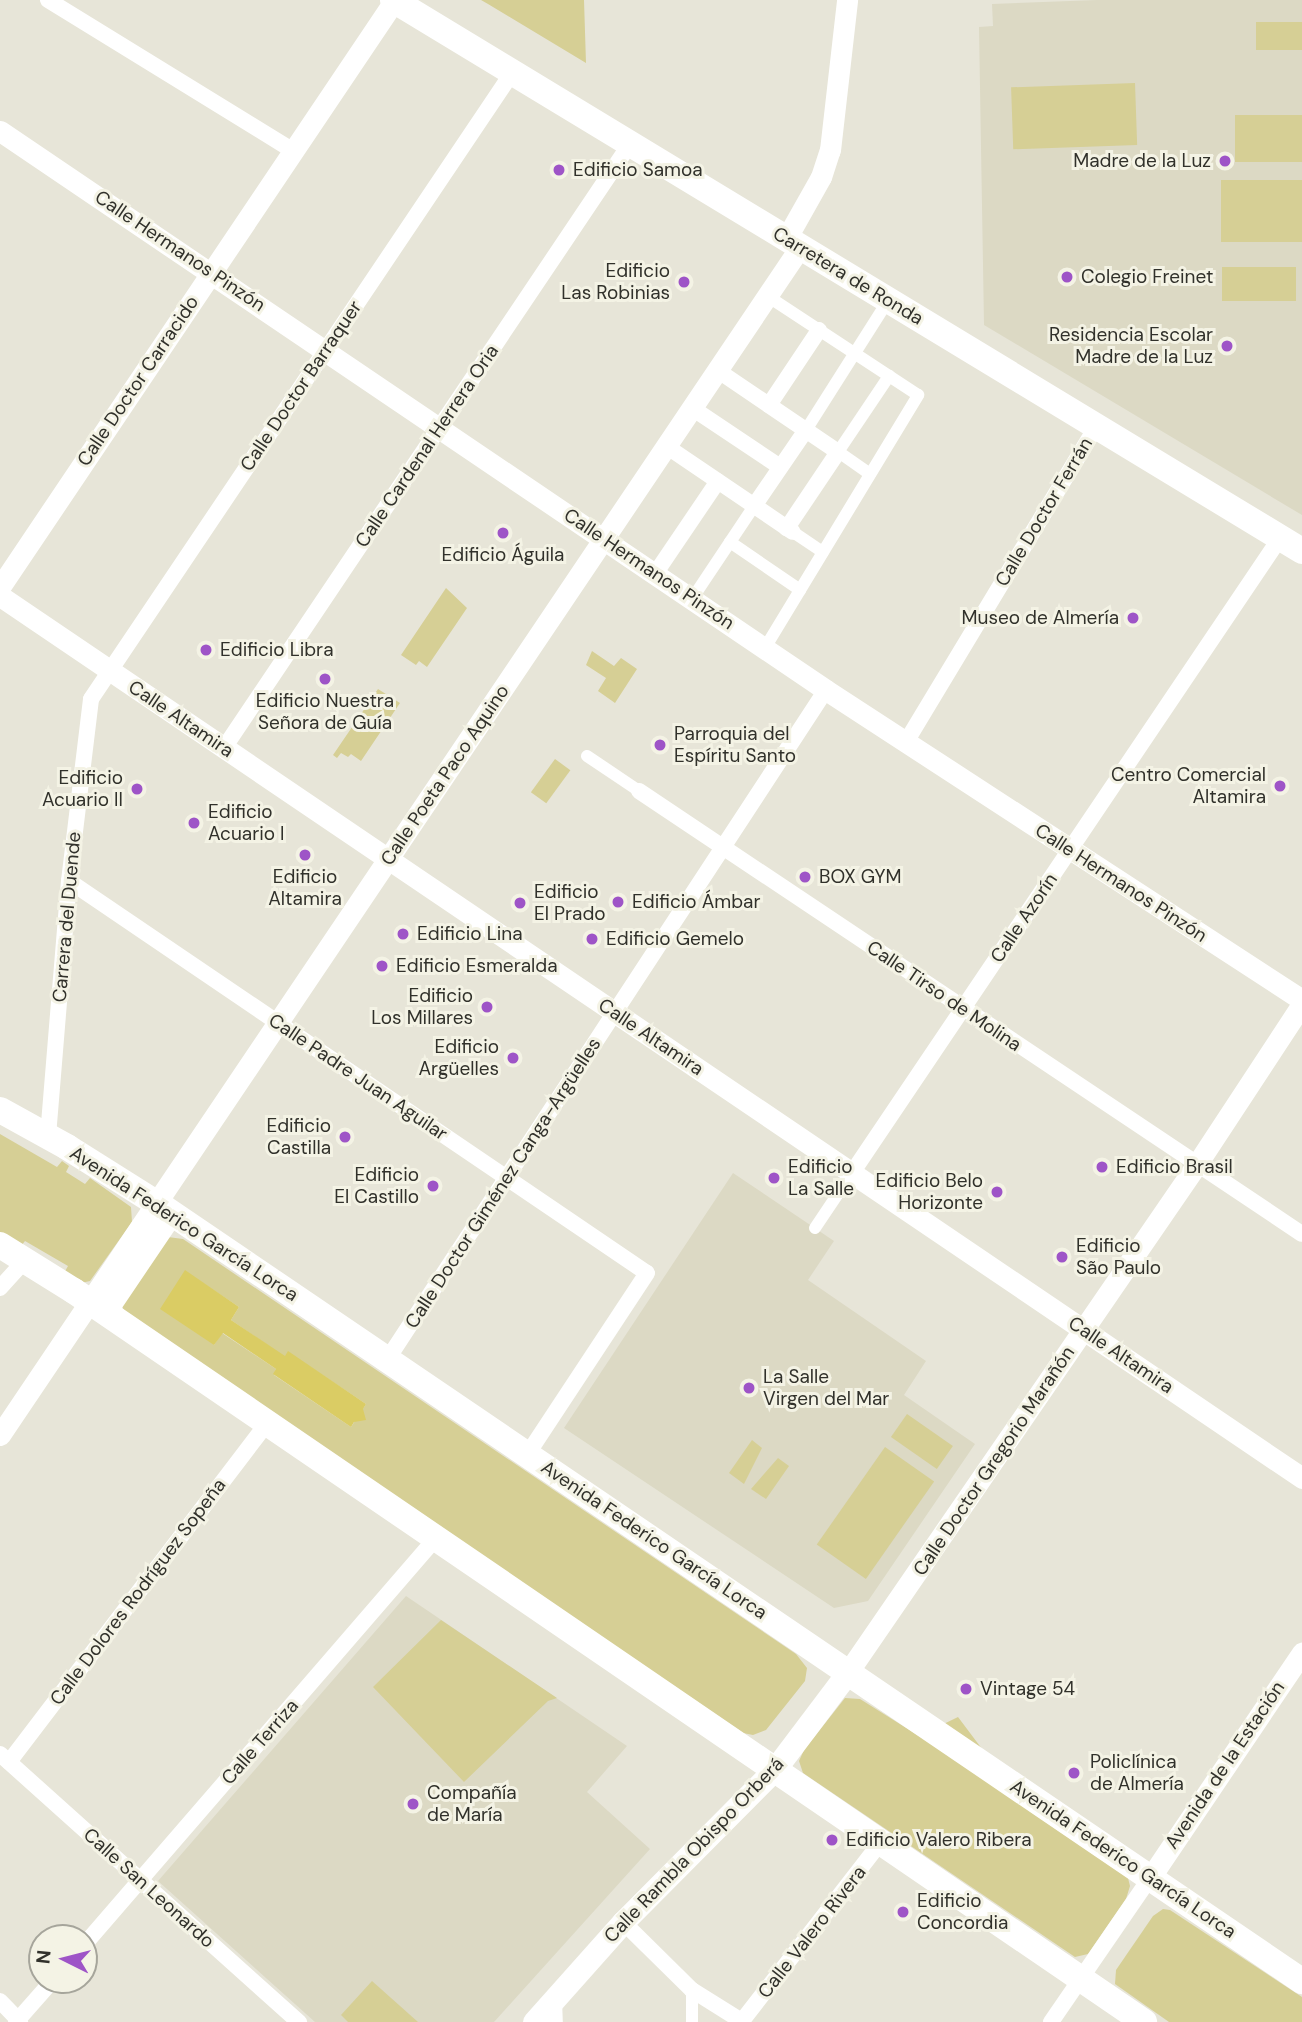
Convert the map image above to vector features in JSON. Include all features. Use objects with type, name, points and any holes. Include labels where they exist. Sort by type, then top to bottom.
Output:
[{"type":"main road","name":"Carretera de Ronda","points":[[393,0],[1291,544]]},
{"type":"main road","name":"Avenida Federico García Lorca","points":[[0,1110],[48,1136],[164,1208],[1302,1982]]},
{"type":"main road","points":[[0,1245],[267,1423],[1144,2022]]},
{"type":"main road","name":"Calle Rambla Obispo Orberá","points":[[534,2022],[555,2011],[623,1922],[775,1769],[848,1672]]},
{"type":"street","points":[[48,0],[293,151]]},
{"type":"street","name":"Calle Doctor Carracido","points":[[0,587],[393,0]]},
{"type":"street","name":"Calle Poeta Paco Aquino","points":[[0,1435],[97,1308],[164,1208],[279,1023],[767,296],[793,243],[830,150],[847,0]]},
{"type":"street","name":"Calle Doctor Barraquer","points":[[91,699],[512,73]]},
{"type":"street","name":"Calle Hermanos Pinzón","points":[[0,131],[826,690],[1302,1002]]},
{"type":"street","name":"Calle Cardenal Herrera Oria","points":[[224,748],[630,144]]},
{"type":"street","points":[[765,648],[918,395],[767,296]]},
{"type":"street","points":[[692,599],[856,354],[888,300]]},
{"type":"street","points":[[769,405],[819,330]]},
{"type":"street","points":[[717,370],[870,474]]},
{"type":"street","points":[[790,530],[889,376]]},
{"type":"street","points":[[692,408],[780,467]]},
{"type":"street","name":"Calle Doctor Ferrán","points":[[906,742],[1096,427]]},
{"type":"street","points":[[666,446],[823,552]]},
{"type":"street","points":[[655,574],[718,481]]},
{"type":"street","points":[[730,542],[800,590]]},
{"type":"street","name":"Calle Azorín","points":[[815,1228],[1070,849],[1291,544]]},
{"type":"street","name":"Calle Altamira","points":[[0,596],[1302,1478]]},
{"type":"street","name":"Calle Doctor Giménez Canga-Argüelles","points":[[387,1360],[826,690]]},
{"type":"street","name":"Carrera del Duende","points":[[48,1136],[69,881],[91,699]]},
{"type":"street","name":"Calle Tirso de Molina","points":[[587,756],[1302,1234]]},
{"type":"street","name":"Calle Padre Juan Aguilar","points":[[69,881],[647,1273],[527,1455]]},
{"type":"street","name":"Calle Doctor Gregorio Marañón","points":[[848,1672],[1197,1164],[1302,1002]]},
{"type":"street","points":[[0,1288],[25,1260]]},
{"type":"street","name":"Calle Dolores Rodríguez Sopeña","points":[[4,1758],[267,1423]]},
{"type":"street","name":"Calle Terriza","points":[[98,1929],[436,1538]]},
{"type":"street","name":"Avenida de la Estación","points":[[1150,1878],[1302,1653]]},
{"type":"street","name":"Calle San Leonardo","points":[[4,1758],[299,2022]]},
{"type":"street","name":"Calle Valero Rivera","points":[[743,2022],[881,1842]]},
{"type":"street","points":[[1051,2022],[1150,1878]]},
{"type":"street","points":[[623,1922],[692,1990],[743,2022]]},
{"type":"street","points":[[692,1990],[692,2022]]},
{"type":"street","points":[[0,2001],[18,2021],[41,1994]]},
{"type":"shaded area","points":[[481,0],[584,0],[586,63],[488,4]]},
{"type":"shaded area","points":[[1097,0],[1302,0],[1302,515],[984,325],[979,27],[993,26],[992,4]]},
{"type":"shaded area","points":[[1256,22],[1302,22],[1302,50],[1256,50]]},
{"type":"shaded area","points":[[1135,83],[1137,145],[1013,149],[1011,87]]},
{"type":"shaded area","points":[[1235,115],[1302,115],[1302,162],[1235,162]]},
{"type":"shaded area","points":[[1221,180],[1302,180],[1302,242],[1221,242]]},
{"type":"shaded area","points":[[1222,267],[1296,267],[1296,301],[1222,301]]},
{"type":"shaded area","points":[[446,588],[467,608],[427,667],[419,661],[416,665],[401,655]]},
{"type":"shaded area","points":[[592,651],[614,666],[621,658],[637,669],[615,703],[598,691],[606,678],[586,665]]},
{"type":"shaded area","points":[[378,689],[400,703],[361,761],[351,754],[348,757],[341,753],[337,758],[333,755]]},
{"type":"shaded area","points":[[555,759],[570,770],[546,803],[531,792]]},
{"type":"shaded area","points":[[0,1134],[57,1167],[62,1161],[69,1166],[66,1172],[85,1184],[90,1178],[131,1207],[132,1222],[90,1281],[81,1283],[64,1273],[68,1266],[25,1241],[21,1246],[0,1236]]},
{"type":"shaded area","name":"La Salle Virgen del Mar","points":[[733,1173],[834,1241],[808,1280],[926,1361],[904,1395],[975,1444],[868,1601],[834,1608],[564,1428]]},
{"type":"shaded area","points":[[168,1237],[183,1239],[796,1654],[807,1668],[805,1681],[766,1730],[753,1735],[743,1733],[125,1313],[122,1306]],"holes":[[[185,1271],[239,1307],[231,1320],[285,1357],[288,1352],[366,1404],[351,1427],[274,1375],[276,1369],[222,1333],[214,1345]]]},
{"type":"shaded area","points":[[185,1270],[239,1307],[231,1320],[285,1356],[288,1351],[366,1404],[363,1409],[366,1420],[354,1422],[351,1427],[273,1374],[276,1369],[223,1333],[214,1345],[160,1309]]},
{"type":"shaded area","points":[[907,1414],[953,1446],[937,1469],[891,1437]]},
{"type":"shaded area","points":[[752,1440],[762,1448],[744,1484],[729,1473]]},
{"type":"shaded area","points":[[885,1447],[934,1481],[866,1579],[817,1544]]},
{"type":"shaded area","points":[[778,1458],[789,1466],[766,1499],[751,1489]]},
{"type":"shaded area","name":"Compañía de María","points":[[406,1596],[627,1746],[587,1792],[650,1849],[494,2022],[315,2022],[158,1881]]},
{"type":"shaded area","points":[[441,1620],[557,1698],[548,1701],[464,1782],[373,1687]]},
{"type":"shaded area","points":[[845,1698],[860,1699],[919,1736],[958,1717],[1028,1810],[1128,1878],[1130,1886],[1126,1899],[1088,1954],[1075,1957],[803,1773],[799,1761],[804,1750]]},
{"type":"shaded area","points":[[1163,1909],[1170,1910],[1302,1997],[1302,2022],[1169,2022],[1115,1984],[1116,1970],[1153,1916]]},
{"type":"shaded area","points":[[372,1981],[418,2022],[348,2022],[341,2015]]},
{"type":"place","name":"Madre de la Luz","points":[[1225,161]]},
{"type":"place","name":"Edificio Samoa","points":[[559,170]]},
{"type":"place","name":"Colegio Freinet","points":[[1067,277]]},
{"type":"place","name":"Edificio Las Robinias","points":[[684,282]]},
{"type":"place","name":"Residencia Escolar Madre de la Luz","points":[[1227,346]]},
{"type":"place","name":"Edificio Águila","points":[[503,533]]},
{"type":"place","name":"Museo de Almería","points":[[1133,618]]},
{"type":"place","name":"Edificio Libra","points":[[206,650]]},
{"type":"place","name":"Edificio Nuestra Señora de Guía","points":[[325,679]]},
{"type":"place","name":"Parroquia del Espíritu Santo","points":[[660,745]]},
{"type":"place","name":"Centro Comercial Altamira","points":[[1280,786]]},
{"type":"place","name":"Edificio Acuario II","points":[[137,789]]},
{"type":"place","name":"Edificio Acuario I","points":[[194,823]]},
{"type":"place","name":"Edificio Altamira","points":[[305,855]]},
{"type":"place","name":"BOX GYM","points":[[805,877]]},
{"type":"place","name":"Edificio Ámbar","points":[[618,902]]},
{"type":"place","name":"Edificio El Prado","points":[[520,903]]},
{"type":"place","name":"Edificio Lina","points":[[403,934]]},
{"type":"place","name":"Edificio Gemelo","points":[[592,939]]},
{"type":"place","name":"Edificio Esmeralda","points":[[382,966]]},
{"type":"place","name":"Edificio Los Millares","points":[[487,1007]]},
{"type":"place","name":"Edificio Argüelles","points":[[513,1058]]},
{"type":"place","name":"Edificio Castilla","points":[[345,1137]]},
{"type":"place","name":"Edificio Brasil","points":[[1102,1167]]},
{"type":"place","name":"Edificio La Salle","points":[[774,1178]]},
{"type":"place","name":"Edificio El Castillo","points":[[433,1186]]},
{"type":"place","name":"Edificio Belo Horizonte","points":[[997,1192]]},
{"type":"place","name":"Edificio São Paulo","points":[[1062,1257]]},
{"type":"place","name":"La Salle Virgen del Mar","points":[[749,1388]]},
{"type":"place","name":"Vintage 54","points":[[966,1689]]},
{"type":"place","name":"Policlínica de Almería","points":[[1074,1773]]},
{"type":"place","name":"Compañía de María","points":[[413,1804]]},
{"type":"place","name":"Edificio Valero Ribera","points":[[832,1840]]},
{"type":"place","name":"Edificio Concordia","points":[[903,1912]]}]
